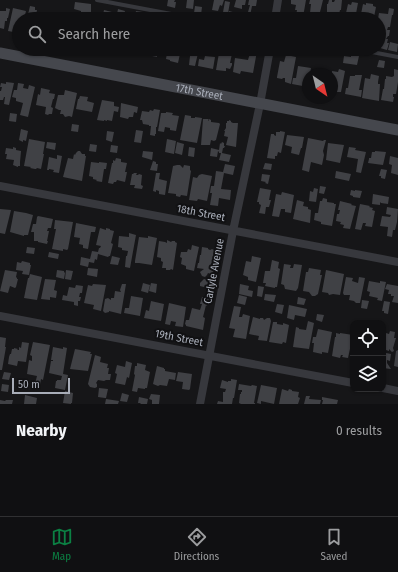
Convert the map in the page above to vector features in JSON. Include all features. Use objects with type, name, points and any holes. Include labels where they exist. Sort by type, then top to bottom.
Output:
[{"type":"street","points":[[276,12],[278,0]]},
{"type":"street","name":"17th Street","points":[[0,53],[12,55]]},
{"type":"street","name":"17th Street","points":[[15,56],[398,130]]},
{"type":"street","name":"Carlyle Avenue","points":[[200,404],[233,230],[269,56]]},
{"type":"street","name":"18th Street","points":[[0,186],[398,262]]},
{"type":"street","name":"19th Street","points":[[0,316],[350,382]]},
{"type":"street","points":[[386,389],[398,391]]},
{"type":"lane","points":[[97,0],[161,12]]},
{"type":"lane","points":[[386,55],[398,57]]},
{"type":"building","points":[[168,0],[175,0],[175,8],[167,6]]},
{"type":"building","points":[[187,0],[194,0],[193,9],[186,8]]},
{"type":"building","points":[[214,0],[224,0],[218,11],[212,10]]},
{"type":"building","points":[[236,0],[246,0],[245,5],[242,5],[242,9],[234,7]]},
{"type":"building","points":[[249,0],[257,0],[256,6],[252,6],[251,12],[248,12],[250,5],[248,5]]},
{"type":"building","points":[[291,0],[306,0],[304,12],[297,12],[297,10],[295,10],[296,5],[291,4]]},
{"type":"building","points":[[310,0],[323,0],[320,12],[310,12],[311,4],[309,4]]},
{"type":"building","points":[[329,0],[334,2],[335,0],[342,0],[340,12],[327,12]]},
{"type":"building","points":[[225,1],[230,2],[228,12],[223,12]]},
{"type":"building","points":[[75,2],[91,4],[91,12],[81,12],[74,9]]},
{"type":"building","points":[[352,2],[358,3],[356,12],[346,12],[348,4],[351,5]]},
{"type":"building","points":[[366,3],[373,4],[373,6],[376,7],[375,12],[361,12],[363,4],[366,5]]},
{"type":"building","points":[[30,6],[35,7],[35,10],[37,10],[37,12],[29,12]]},
{"type":"building","points":[[195,6],[202,7],[201,12],[194,12]]},
{"type":"building","points":[[6,8],[10,9],[7,21],[5,21],[4,29],[0,28],[0,11],[6,11]]},
{"type":"building","points":[[13,8],[26,11],[26,12],[12,12]]},
{"type":"building","points":[[389,8],[394,9],[390,27],[388,27],[387,30],[390,30],[389,36],[386,39],[386,14],[388,14]]},
{"type":"building","points":[[118,9],[125,11],[125,12],[117,12]]},
{"type":"building","points":[[12,13],[12,32],[8,31]]},
{"type":"building","points":[[386,39],[388,39],[387,43],[389,43],[387,50]]},
{"type":"building","points":[[390,42],[398,44],[397,52],[388,50]]},
{"type":"building","points":[[166,56],[180,56],[178,63],[166,59]]},
{"type":"building","points":[[190,56],[197,56],[195,66],[189,65]]},
{"type":"building","points":[[205,56],[215,57],[213,69],[198,66],[199,59],[204,60]]},
{"type":"building","points":[[218,56],[232,56],[230,63],[232,63],[232,65],[230,69],[226,68],[226,71],[216,70]]},
{"type":"building","points":[[249,56],[256,56],[253,73],[241,71],[240,74],[233,72],[235,58],[248,60]]},
{"type":"building","points":[[286,56],[296,57],[291,84],[285,82],[285,78],[277,78],[280,61],[284,62]]},
{"type":"building","points":[[344,56],[359,56],[357,65],[343,63]]},
{"type":"building","points":[[379,60],[385,61],[384,68],[377,67]]},
{"type":"building","points":[[298,66],[311,68],[302,68],[302,86],[292,84],[293,78],[296,78]]},
{"type":"building","points":[[339,69],[345,71],[341,92],[338,92]]},
{"type":"building","points":[[394,69],[398,70],[398,82],[396,94],[393,94],[393,102],[381,100],[386,76],[394,76]]},
{"type":"building","points":[[371,74],[379,76],[379,101],[362,98],[365,78],[370,79]]},
{"type":"building","points":[[362,75],[359,90],[362,90],[361,97],[345,94],[346,88],[348,88],[350,76]]},
{"type":"building","points":[[6,82],[14,83],[9,105],[4,104],[5,97],[3,100],[0,100],[0,91],[2,87],[0,87],[1,83],[6,84]]},
{"type":"building","points":[[18,83],[24,84],[23,88],[28,89],[29,85],[35,87],[28,117],[20,115],[23,103],[16,101],[16,98],[12,97],[14,90],[17,90]]},
{"type":"building","points":[[41,88],[50,90],[49,93],[55,94],[51,107],[53,108],[52,114],[45,114],[46,107],[36,105]]},
{"type":"building","points":[[65,90],[77,93],[72,117],[65,117],[63,114],[60,114],[61,110],[55,108],[58,95],[64,95]]},
{"type":"building","points":[[80,96],[88,97],[87,101],[94,103],[92,112],[76,109]]},
{"type":"building","points":[[102,100],[114,102],[114,106],[119,107],[118,112],[114,111],[112,121],[97,120]]},
{"type":"building","points":[[121,103],[138,107],[137,113],[134,112],[133,117],[129,117],[128,119],[120,117]]},
{"type":"building","points":[[154,109],[160,110],[155,136],[150,135],[151,126],[143,124],[142,120],[140,120],[142,111],[149,112],[150,110],[153,111]]},
{"type":"building","points":[[166,112],[179,116],[176,131],[165,127],[164,132],[158,131],[161,113]]},
{"type":"building","points":[[10,113],[17,114],[16,122],[9,121]]},
{"type":"building","points":[[185,115],[191,116],[191,118],[202,118],[197,143],[180,140]]},
{"type":"building","points":[[203,119],[209,119],[211,122],[220,124],[216,140],[211,140],[210,145],[201,145]]},
{"type":"building","points":[[229,120],[233,123],[238,123],[236,147],[226,145],[228,137],[224,136],[224,131],[226,128],[226,123]]},
{"type":"building","points":[[72,124],[79,125],[78,132],[71,131]]},
{"type":"building","points":[[21,129],[28,131],[26,141],[23,140],[23,142],[19,140]]},
{"type":"building","points":[[136,130],[143,131],[141,143],[134,142]]},
{"type":"building","points":[[107,131],[114,132],[112,142],[106,140]]},
{"type":"building","points":[[276,132],[285,132],[281,153],[278,152],[275,159],[267,158],[271,134],[276,136]]},
{"type":"building","points":[[287,135],[304,137],[299,155],[291,153],[292,147],[285,145]]},
{"type":"building","points":[[308,138],[323,141],[326,140],[323,151],[324,155],[322,165],[311,162],[309,172],[302,170]]},
{"type":"building","points":[[29,139],[45,142],[41,169],[24,166]]},
{"type":"building","points":[[167,139],[176,141],[174,154],[165,152]]},
{"type":"building","points":[[47,142],[56,143],[55,150],[46,148]]},
{"type":"building","points":[[177,142],[184,144],[182,155],[175,153]]},
{"type":"building","points":[[222,142],[225,146],[222,153],[231,155],[229,162],[219,160],[221,153],[218,151],[217,157],[210,156],[211,148],[219,150],[220,143],[221,144]]},
{"type":"building","points":[[328,143],[344,145],[340,163],[326,160]]},
{"type":"building","points":[[90,144],[97,145],[96,152],[89,151]]},
{"type":"building","points":[[111,145],[118,146],[117,153],[110,152]]},
{"type":"building","points":[[13,147],[16,148],[16,150],[21,151],[20,166],[18,167],[13,165],[14,160],[6,159],[6,148],[13,149]]},
{"type":"building","points":[[189,147],[195,148],[194,157],[188,156]]},
{"type":"building","points":[[349,147],[366,152],[361,173],[356,172],[358,159],[347,157]]},
{"type":"building","points":[[78,151],[86,156],[82,181],[63,177],[68,158],[73,159],[74,154],[75,155]]},
{"type":"building","points":[[143,151],[153,152],[152,160],[142,157]]},
{"type":"building","points":[[372,152],[386,152],[383,165],[368,163]]},
{"type":"building","points":[[57,155],[62,156],[59,173],[53,172],[54,170],[47,170],[49,157],[57,159]]},
{"type":"building","points":[[390,156],[398,158],[398,175],[391,173],[392,165],[389,164]]},
{"type":"building","points":[[116,158],[121,159],[121,162],[127,163],[125,182],[117,180],[113,184],[108,183],[112,163]]},
{"type":"building","points":[[153,161],[158,164],[157,171],[150,170]]},
{"type":"building","points":[[91,162],[107,163],[106,169],[104,169],[102,182],[96,181],[97,180],[93,179],[93,177],[89,176]]},
{"type":"building","points":[[265,163],[272,164],[271,170],[263,169]]},
{"type":"building","points":[[225,164],[235,166],[233,175],[224,173],[221,189],[231,190],[230,200],[219,198],[218,206],[210,205],[212,193],[210,193],[211,186],[214,186],[216,171],[223,172]]},
{"type":"building","points":[[180,165],[183,168],[184,165],[190,166],[191,171],[187,196],[181,195],[180,197],[176,196],[176,194],[168,193],[173,166]]},
{"type":"building","points":[[381,169],[387,170],[385,179],[379,176]]},
{"type":"building","points":[[336,171],[351,174],[349,181],[335,178]]},
{"type":"building","points":[[137,173],[136,175],[142,175],[142,189],[134,188],[135,185],[130,185],[132,174]]},
{"type":"building","points":[[156,173],[160,173],[159,179],[167,181],[165,195],[159,194],[159,191],[156,190],[156,192],[153,191]]},
{"type":"building","points":[[202,174],[212,176],[207,201],[198,199],[197,201],[189,200],[193,177],[197,178]]},
{"type":"building","points":[[262,174],[270,175],[268,184],[261,181]]},
{"type":"building","points":[[320,186],[326,187],[324,194],[319,193]]},
{"type":"building","points":[[260,188],[271,190],[269,200],[271,200],[269,207],[266,207],[265,214],[259,213],[261,205],[257,202]]},
{"type":"building","points":[[314,188],[318,189],[316,202],[309,201],[310,191],[313,192]]},
{"type":"building","points":[[351,190],[362,191],[360,198],[350,195]]},
{"type":"building","points":[[282,192],[294,195],[291,213],[285,212],[285,209],[281,209],[279,217],[272,216],[276,194],[281,195]]},
{"type":"building","points":[[373,194],[389,197],[388,204],[380,202],[380,205],[372,204]]},
{"type":"building","points":[[323,198],[327,199],[327,202],[336,204],[332,226],[321,224],[321,222],[314,220],[315,213],[318,213],[320,201],[322,201]]},
{"type":"building","points":[[297,200],[304,202],[303,206],[308,207],[308,209],[311,210],[310,223],[293,219]]},
{"type":"building","points":[[340,201],[356,206],[350,229],[343,228],[344,225],[340,224],[341,222],[336,221],[337,214],[339,214],[340,210],[338,210]]},
{"type":"building","points":[[360,204],[370,206],[369,207],[373,208],[372,210],[375,211],[372,227],[365,226],[366,223],[363,223],[361,230],[355,229]]},
{"type":"building","points":[[387,207],[398,209],[397,222],[395,230],[393,230],[392,237],[387,236],[388,227],[380,226],[382,216],[390,217],[391,215],[386,214]]},
{"type":"building","points":[[0,209],[11,210],[5,234],[0,233]]},
{"type":"building","points":[[14,211],[33,215],[28,235],[24,236],[10,232]]},
{"type":"building","points":[[38,216],[53,219],[51,228],[48,228],[47,231],[49,231],[47,244],[34,241],[34,232],[31,232],[33,224],[36,224]]},
{"type":"building","points":[[55,220],[73,222],[67,250],[63,249],[63,251],[52,249],[56,229],[54,229]]},
{"type":"building","points":[[76,223],[96,227],[95,232],[91,232],[88,249],[83,248],[83,245],[79,244],[80,238],[74,237]]},
{"type":"building","points":[[100,228],[106,230],[106,228],[114,231],[110,256],[108,257],[98,254],[97,260],[95,259],[94,263],[89,262],[88,267],[80,265],[81,257],[90,259],[92,251],[98,252],[101,246],[96,245]]},
{"type":"building","points":[[129,233],[136,235],[130,268],[125,267],[128,251],[122,250],[122,248],[118,247],[119,236],[129,237]]},
{"type":"building","points":[[148,236],[157,238],[152,265],[135,263],[139,237],[148,238]]},
{"type":"building","points":[[167,240],[171,242],[175,241],[177,243],[173,270],[166,270],[166,268],[162,268],[163,262],[161,261],[161,258],[157,257],[159,241],[167,243]]},
{"type":"building","points":[[192,245],[199,247],[194,271],[186,269],[186,266],[181,264],[182,258],[180,257],[181,252],[187,252],[188,249],[191,250]]},
{"type":"building","points":[[27,247],[35,248],[34,254],[26,253]]},
{"type":"building","points":[[202,247],[210,250],[212,249],[217,253],[212,268],[214,268],[213,275],[208,273],[205,277],[202,276],[200,272],[204,269],[197,268]]},
{"type":"building","points":[[49,252],[59,254],[58,259],[48,257]]},
{"type":"building","points":[[112,256],[120,258],[118,265],[110,264]]},
{"type":"building","points":[[252,256],[261,258],[256,282],[248,280],[248,277],[243,275],[246,261],[251,262]]},
{"type":"building","points":[[272,260],[279,262],[278,268],[280,269],[277,287],[275,288],[265,286],[266,283],[263,283],[265,271],[270,271]]},
{"type":"building","points":[[22,261],[30,263],[31,265],[29,275],[22,274],[23,271],[16,270],[17,262],[21,263]]},
{"type":"building","points":[[284,264],[291,265],[290,268],[293,268],[294,264],[302,265],[298,288],[296,291],[285,289],[284,285],[281,284]]},
{"type":"building","points":[[88,268],[98,269],[97,277],[87,275]]},
{"type":"building","points":[[309,268],[321,270],[320,275],[322,275],[318,294],[315,296],[312,296],[309,292],[303,291],[306,272],[308,272]]},
{"type":"building","points":[[5,270],[17,272],[16,277],[18,279],[16,287],[10,286],[8,293],[0,291]]},
{"type":"building","points":[[57,270],[64,271],[64,279],[56,277]]},
{"type":"building","points":[[66,270],[73,271],[71,280],[65,279]]},
{"type":"building","points":[[326,270],[344,274],[340,295],[329,295],[328,293],[322,292]]},
{"type":"building","points":[[30,274],[42,277],[37,300],[24,298]]},
{"type":"building","points":[[346,277],[353,278],[352,281],[358,283],[359,277],[365,278],[360,303],[349,300],[350,295],[344,295],[343,293]]},
{"type":"building","points":[[45,279],[56,280],[54,290],[57,291],[56,298],[50,297],[50,300],[41,299]]},
{"type":"building","points":[[204,279],[214,282],[212,289],[200,286],[200,283]]},
{"type":"building","points":[[369,281],[380,283],[380,281],[386,282],[382,301],[377,300],[378,298],[369,296],[370,292],[367,291]]},
{"type":"building","points":[[143,283],[150,285],[148,293],[141,291]]},
{"type":"building","points":[[151,283],[157,284],[156,293],[149,291]]},
{"type":"building","points":[[93,284],[106,285],[101,311],[93,309],[94,305],[84,303],[88,285],[92,286]]},
{"type":"building","points":[[122,284],[126,284],[121,314],[109,311],[105,313],[103,311],[105,299],[108,298],[111,300],[111,298],[114,298],[115,291],[121,292],[120,290]]},
{"type":"building","points":[[240,284],[249,286],[248,290],[253,291],[252,297],[239,294]]},
{"type":"building","points":[[387,284],[398,286],[398,303],[392,302],[394,296],[388,294],[389,290],[385,289]]},
{"type":"building","points":[[76,285],[83,286],[82,293],[80,293],[79,297],[81,297],[80,301],[78,301],[78,306],[74,305],[74,302],[62,300],[63,295],[67,296],[69,287],[75,288]]},
{"type":"building","points":[[258,286],[264,287],[262,297],[257,296]]},
{"type":"building","points":[[265,294],[276,295],[274,302],[264,300]]},
{"type":"building","points":[[239,295],[247,297],[245,305],[237,303]]},
{"type":"building","points":[[131,296],[143,298],[140,316],[124,313],[125,308],[129,308]]},
{"type":"building","points":[[202,297],[209,299],[203,317],[205,318],[203,330],[186,326],[186,320],[189,320],[192,308],[200,310]]},
{"type":"building","points":[[298,297],[306,299],[304,305],[297,304]]},
{"type":"building","points":[[362,300],[369,301],[367,309],[361,308]]},
{"type":"building","points":[[151,301],[164,304],[161,321],[144,318],[146,310],[149,311]]},
{"type":"building","points":[[384,301],[390,302],[388,314],[382,311]]},
{"type":"building","points":[[169,303],[186,307],[183,327],[175,326],[176,322],[171,321],[170,325],[165,324]]},
{"type":"building","points":[[277,304],[284,305],[282,314],[275,312]]},
{"type":"building","points":[[289,305],[307,309],[305,317],[295,315],[294,320],[287,318]]},
{"type":"building","points":[[234,306],[241,307],[239,317],[242,317],[243,314],[250,316],[246,339],[233,337],[235,329],[229,328]]},
{"type":"building","points":[[317,314],[324,315],[322,322],[316,320]]},
{"type":"building","points":[[253,317],[260,319],[263,318],[264,320],[270,318],[271,321],[267,341],[258,340],[259,336],[249,334]]},
{"type":"building","points":[[308,321],[314,323],[309,349],[293,347],[296,327],[306,330]]},
{"type":"building","points":[[273,322],[277,322],[277,324],[283,325],[283,323],[289,325],[286,343],[283,342],[282,344],[269,342]]},
{"type":"building","points":[[318,329],[332,332],[328,353],[322,352],[322,354],[313,352],[313,337],[316,337]]},
{"type":"building","points":[[390,331],[395,332],[394,338],[396,338],[393,348],[394,351],[392,352],[389,349],[389,351],[386,350],[386,333],[389,334]]},
{"type":"building","points":[[336,333],[350,335],[350,349],[348,358],[342,357],[343,355],[341,355],[340,358],[332,356]]},
{"type":"building","points":[[0,337],[6,338],[2,370],[0,370]]},
{"type":"building","points":[[22,342],[29,343],[26,362],[18,361],[17,366],[8,364],[12,349],[14,348],[19,350]]},
{"type":"building","points":[[33,342],[50,345],[43,380],[41,379],[40,385],[35,384],[37,376],[27,374],[29,360],[32,361],[32,356],[30,355]]},
{"type":"building","points":[[53,347],[63,349],[63,347],[67,348],[63,374],[68,375],[65,390],[55,388],[56,381],[61,380],[62,376],[49,373],[51,361],[53,361],[51,360]]},
{"type":"building","points":[[75,349],[91,352],[90,354],[92,354],[88,371],[70,369]]},
{"type":"building","points":[[398,350],[398,367],[394,366],[396,351]]},
{"type":"building","points":[[386,353],[391,354],[390,361],[387,360],[387,363],[391,369],[386,368]]},
{"type":"building","points":[[95,355],[101,357],[100,362],[108,364],[108,374],[111,374],[110,380],[98,380],[96,383],[97,387],[95,388],[90,387],[88,384]]},
{"type":"building","points":[[126,361],[132,363],[129,378],[127,377],[125,385],[115,383],[117,365],[125,367]]},
{"type":"building","points":[[137,363],[146,365],[145,370],[150,372],[147,388],[138,388],[137,392],[132,391],[135,366],[137,366]]},
{"type":"building","points":[[157,366],[164,368],[165,371],[176,373],[175,380],[169,379],[167,386],[158,386],[153,384]]},
{"type":"building","points":[[4,372],[11,373],[9,380],[2,379]]},
{"type":"building","points":[[178,372],[192,374],[189,390],[182,389],[183,382],[176,381]]},
{"type":"building","points":[[231,379],[237,380],[232,404],[217,404],[218,401],[223,402],[223,392],[225,392],[226,389],[220,388],[222,380],[228,382],[231,381]]},
{"type":"building","points":[[2,384],[9,385],[8,392],[1,391]]},
{"type":"building","points":[[239,384],[257,386],[255,404],[239,403],[242,390],[238,390]]},
{"type":"building","points":[[261,385],[277,388],[274,404],[261,401],[261,404],[257,403]]},
{"type":"building","points":[[99,388],[108,389],[106,398],[98,397]]},
{"type":"building","points":[[282,389],[288,391],[289,389],[299,392],[298,397],[300,398],[298,404],[279,404]]},
{"type":"building","points":[[65,391],[73,393],[71,404],[63,403]]},
{"type":"building","points":[[122,393],[129,395],[127,402],[120,401]]},
{"type":"building","points":[[151,394],[160,395],[159,404],[152,404],[152,400],[149,399]]},
{"type":"building","points":[[25,395],[37,398],[36,404],[24,404]]},
{"type":"building","points":[[306,396],[310,396],[309,399],[321,400],[320,404],[304,404]]},
{"type":"building","points":[[139,397],[148,399],[147,404],[138,403]]},
{"type":"building","points":[[322,397],[338,400],[337,404],[322,404]]},
{"type":"building","points":[[106,399],[119,401],[118,404],[105,404]]},
{"type":"building","points":[[0,400],[13,400],[12,404],[0,404]]}]
